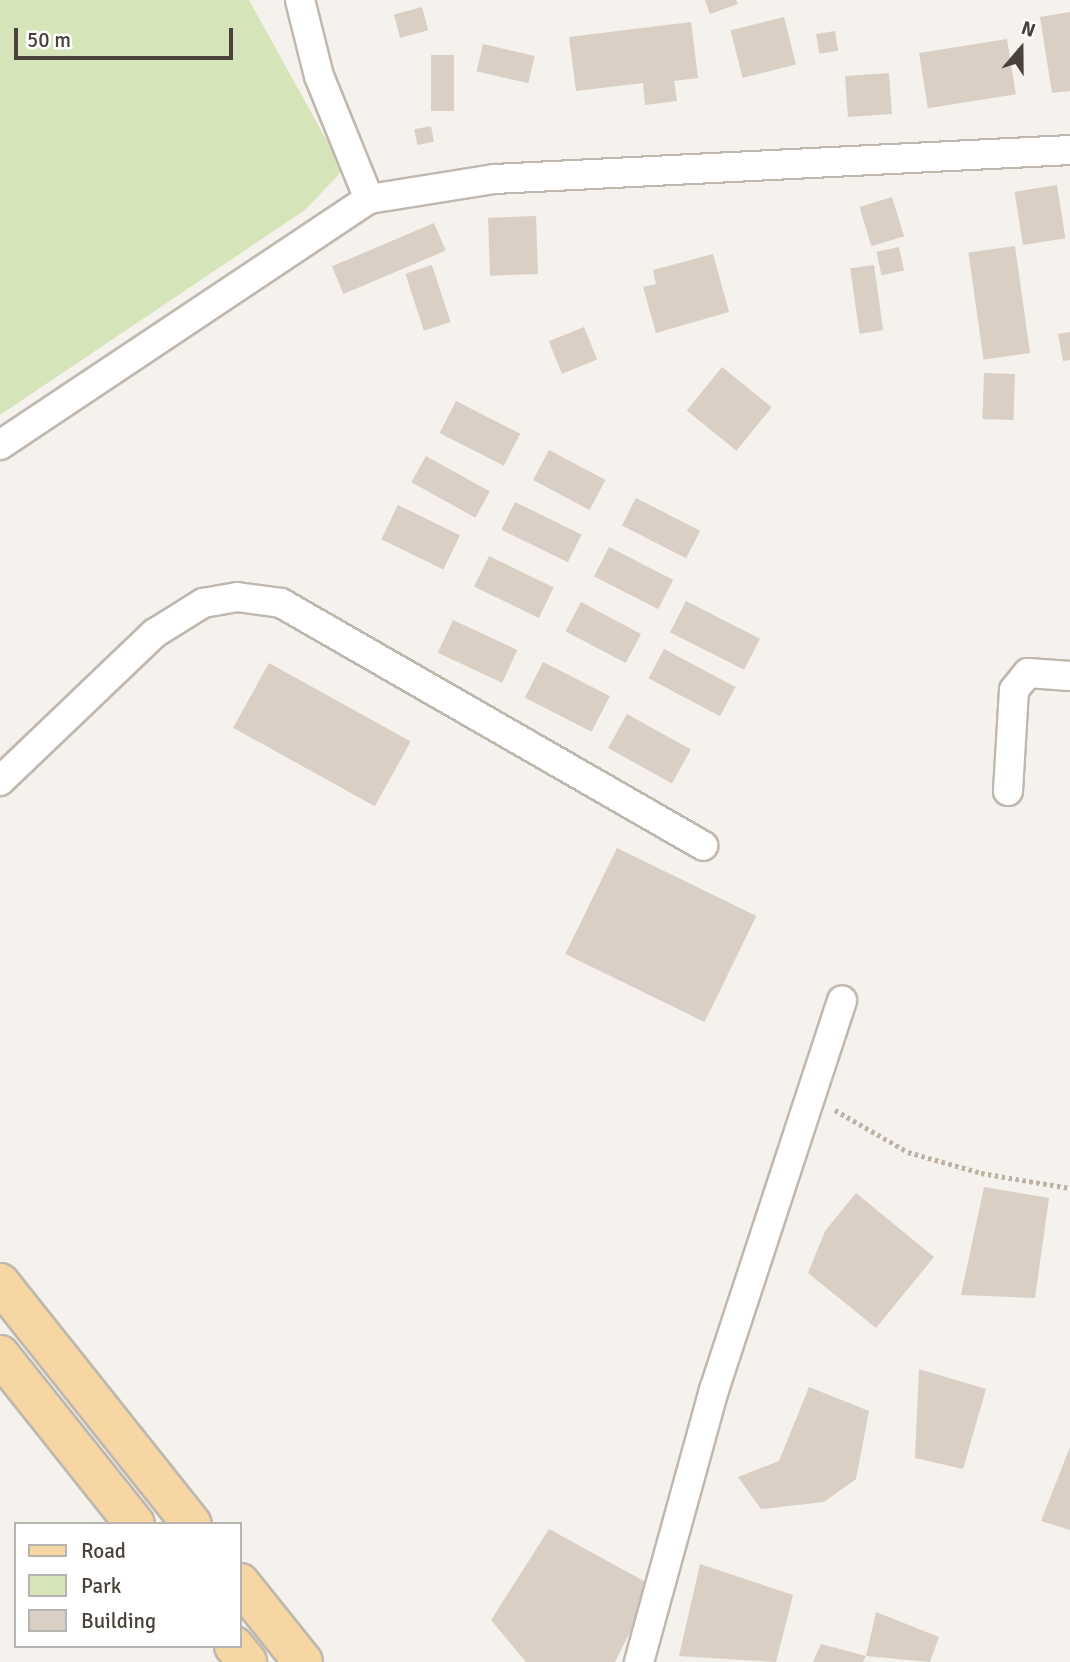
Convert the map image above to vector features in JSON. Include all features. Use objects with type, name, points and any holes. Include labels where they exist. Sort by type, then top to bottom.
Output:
[{"type":"main road","points":[[0,1283],[190,1522]]},
{"type":"main road","points":[[0,1355],[133,1522]]},
{"type":"main road","points":[[242,1586],[303,1662]]},
{"type":"main road","points":[[236,1648],[247,1662]]},
{"type":"street","points":[[300,0],[319,76],[369,199]]},
{"type":"street","points":[[0,444],[369,199],[494,179],[1070,150]]},
{"type":"street","points":[[0,781],[155,633],[203,603],[237,597],[281,603],[703,846]]},
{"type":"street","points":[[1008,791],[1014,690],[1028,673],[1070,676]]},
{"type":"street","points":[[639,1662],[714,1390],[842,1000]]},
{"type":"path","points":[[812,1093],[908,1152],[981,1173],[1070,1188]]},
{"type":"green space","points":[[0,0],[249,0],[343,170],[305,210],[0,415]]},
{"type":"building","points":[[705,0],[736,0],[738,4],[710,14]]},
{"type":"building","points":[[422,7],[428,30],[400,38],[394,15]]},
{"type":"building","points":[[1070,12],[1070,91],[1052,93],[1040,17]]},
{"type":"building","points":[[784,17],[796,65],[742,78],[731,30]]},
{"type":"building","points":[[691,22],[698,78],[674,81],[677,101],[645,105],[643,83],[576,91],[569,37]]},
{"type":"building","points":[[835,31],[838,51],[819,54],[816,34]]},
{"type":"building","points":[[1007,39],[1016,94],[928,108],[919,53]]},
{"type":"building","points":[[483,44],[535,56],[528,83],[477,71]]},
{"type":"building","points":[[431,55],[454,55],[454,111],[431,111]]},
{"type":"building","points":[[889,73],[892,114],[848,117],[845,76]]},
{"type":"building","points":[[431,126],[434,142],[417,145],[414,129]]},
{"type":"building","points":[[1057,185],[1065,238],[1023,245],[1015,192]]},
{"type":"building","points":[[892,197],[904,236],[871,246],[859,207]]},
{"type":"building","points":[[536,216],[538,274],[490,276],[488,218]]},
{"type":"building","points":[[434,223],[446,251],[344,294],[332,266]]},
{"type":"building","points":[[1015,246],[1030,353],[983,359],[968,253]]},
{"type":"building","points":[[899,247],[904,270],[881,275],[877,252]]},
{"type":"building","points":[[713,254],[729,312],[656,333],[643,287],[656,284],[653,270]]},
{"type":"building","points":[[432,265],[451,322],[424,331],[405,274]]},
{"type":"building","points":[[874,265],[883,330],[859,334],[850,268]]},
{"type":"building","points":[[584,327],[597,359],[562,374],[549,341]]},
{"type":"building","points":[[1070,332],[1070,360],[1063,361],[1058,334]]},
{"type":"building","points":[[722,367],[772,407],[736,451],[687,411]]},
{"type":"building","points":[[984,373],[1015,374],[1013,420],[982,419]]},
{"type":"building","points":[[456,401],[520,434],[504,466],[440,433]]},
{"type":"building","points":[[549,450],[606,480],[590,510],[533,480]]},
{"type":"building","points":[[426,456],[490,491],[475,518],[411,482]]},
{"type":"building","points":[[636,498],[700,531],[686,558],[622,526]]},
{"type":"building","points":[[515,502],[582,534],[568,562],[501,530]]},
{"type":"building","points":[[398,505],[460,535],[443,569],[381,539]]},
{"type":"building","points":[[609,547],[673,580],[658,609],[594,576]]},
{"type":"building","points":[[489,556],[554,588],[539,618],[474,587]]},
{"type":"building","points":[[686,601],[760,639],[744,670],[670,632]]},
{"type":"building","points":[[581,602],[641,634],[626,663],[566,631]]},
{"type":"building","points":[[453,620],[517,650],[502,683],[438,653]]},
{"type":"building","points":[[664,649],[736,687],[720,716],[649,678]]},
{"type":"building","points":[[543,662],[610,696],[592,732],[525,698]]},
{"type":"building","points":[[269,663],[411,742],[375,806],[233,728]]},
{"type":"building","points":[[627,714],[691,749],[672,784],[608,748]]},
{"type":"building","points":[[617,848],[756,916],[705,1022],[565,954]]},
{"type":"building","points":[[984,1187],[1049,1198],[1035,1298],[961,1295]]},
{"type":"building","points":[[856,1193],[934,1257],[876,1328],[808,1273],[825,1231]]},
{"type":"building","points":[[919,1369],[986,1389],[963,1469],[915,1458]]},
{"type":"building","points":[[809,1387],[869,1411],[856,1479],[824,1502],[761,1509],[738,1477],[779,1461]]},
{"type":"building","points":[[1070,1447],[1070,1530],[1041,1521]]},
{"type":"building","points":[[549,1529],[653,1586],[615,1662],[526,1662],[491,1620]]},
{"type":"building","points":[[700,1564],[793,1595],[776,1662],[679,1656]]},
{"type":"building","points":[[876,1612],[939,1637],[930,1662],[866,1656]]},
{"type":"building","points":[[821,1644],[866,1656],[863,1662],[813,1662]]}]
